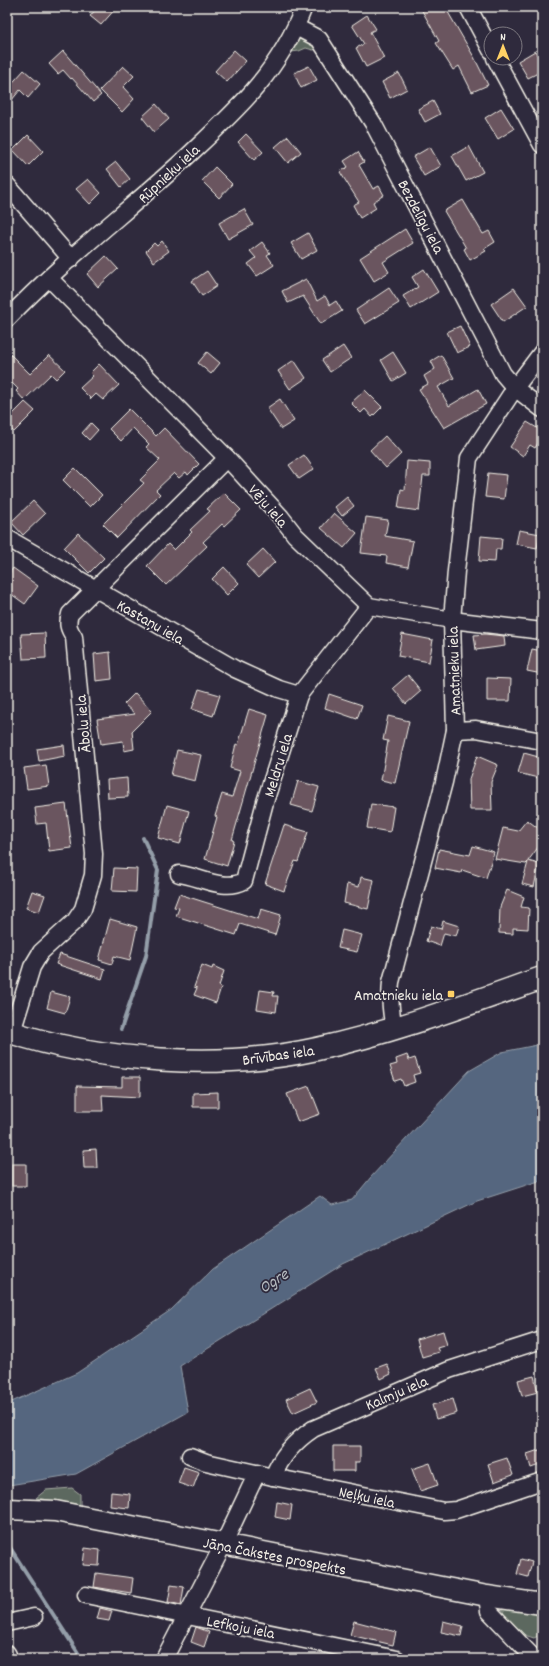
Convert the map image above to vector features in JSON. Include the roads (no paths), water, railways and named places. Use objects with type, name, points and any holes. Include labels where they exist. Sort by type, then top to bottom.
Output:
[{"type":"main road","name":"Brīvības iela","points":[[9,1032],[66,1046],[122,1056],[218,1061],[265,1057],[318,1049],[394,1029],[542,978]]},
{"type":"street","name":"Rūpnieku iela","points":[[7,319],[31,294],[151,190],[245,100],[277,61],[296,27],[304,7]]},
{"type":"street","points":[[468,7],[483,35]]},
{"type":"street","name":"Bezdelīgu iela","points":[[296,27],[318,39],[322,43],[373,123],[504,374],[515,388],[542,409]]},
{"type":"street","points":[[499,66],[542,145]]},
{"type":"street","points":[[7,185],[71,259]]},
{"type":"street","name":"Vēju iela","points":[[49,278],[227,458],[281,517],[295,535],[369,606]]},
{"type":"street","name":"Amatnieku iela","points":[[394,1029],[390,1009],[391,982],[444,782],[455,730],[452,620],[469,458],[515,388],[542,352]]},
{"type":"street","name":"Ābolu iela","points":[[9,1032],[32,967],[41,952],[75,921],[82,910],[93,875],[94,854],[74,638],[68,628],[70,614],[96,590],[227,458]]},
{"type":"street","name":"Kastaņu iela","points":[[7,538],[235,669],[279,689],[299,695]]},
{"type":"street","points":[[369,606],[452,620],[542,631]]},
{"type":"street","name":"Meldru iela","points":[[179,874],[228,885],[238,884],[244,881],[265,802],[299,695],[369,606]]},
{"type":"street","points":[[455,730],[476,729],[542,741]]},
{"type":"street","name":"Kalmju iela","points":[[273,1477],[278,1465],[298,1438],[313,1428],[449,1370],[542,1340]]},
{"type":"street","name":"Neļķu iela","points":[[190,1456],[206,1462],[273,1477],[444,1511],[456,1510],[542,1481]]},
{"type":"street","points":[[164,1659],[223,1545],[257,1473]]},
{"type":"street","name":"Jāņa Čakstes prospekts","points":[[7,1509],[56,1511],[487,1596],[542,1604]]},
{"type":"street","name":"Lefkoju iela","points":[[86,1595],[380,1657],[397,1659]]},
{"type":"street","points":[[487,1596],[490,1611],[531,1658]]},
{"type":"street","points":[[7,1623],[34,1617]]},
{"type":"street","points":[[7,1653],[10,1659]]},
{"type":"water","name":"Ogre","points":[[542,1044],[542,1180],[477,1201],[343,1264],[180,1366],[188,1412],[76,1474],[9,1485],[7,1481],[7,1404],[77,1373],[171,1310],[213,1269],[320,1196],[332,1205],[352,1200],[371,1177],[469,1071],[502,1052]]},
{"type":"waterway","points":[[121,1029],[146,956],[158,870],[143,838]]},
{"type":"waterway","points":[[7,1543],[82,1659]]},
{"type":"place","name":"Amatnieku iela","points":[[451,994]]}]
